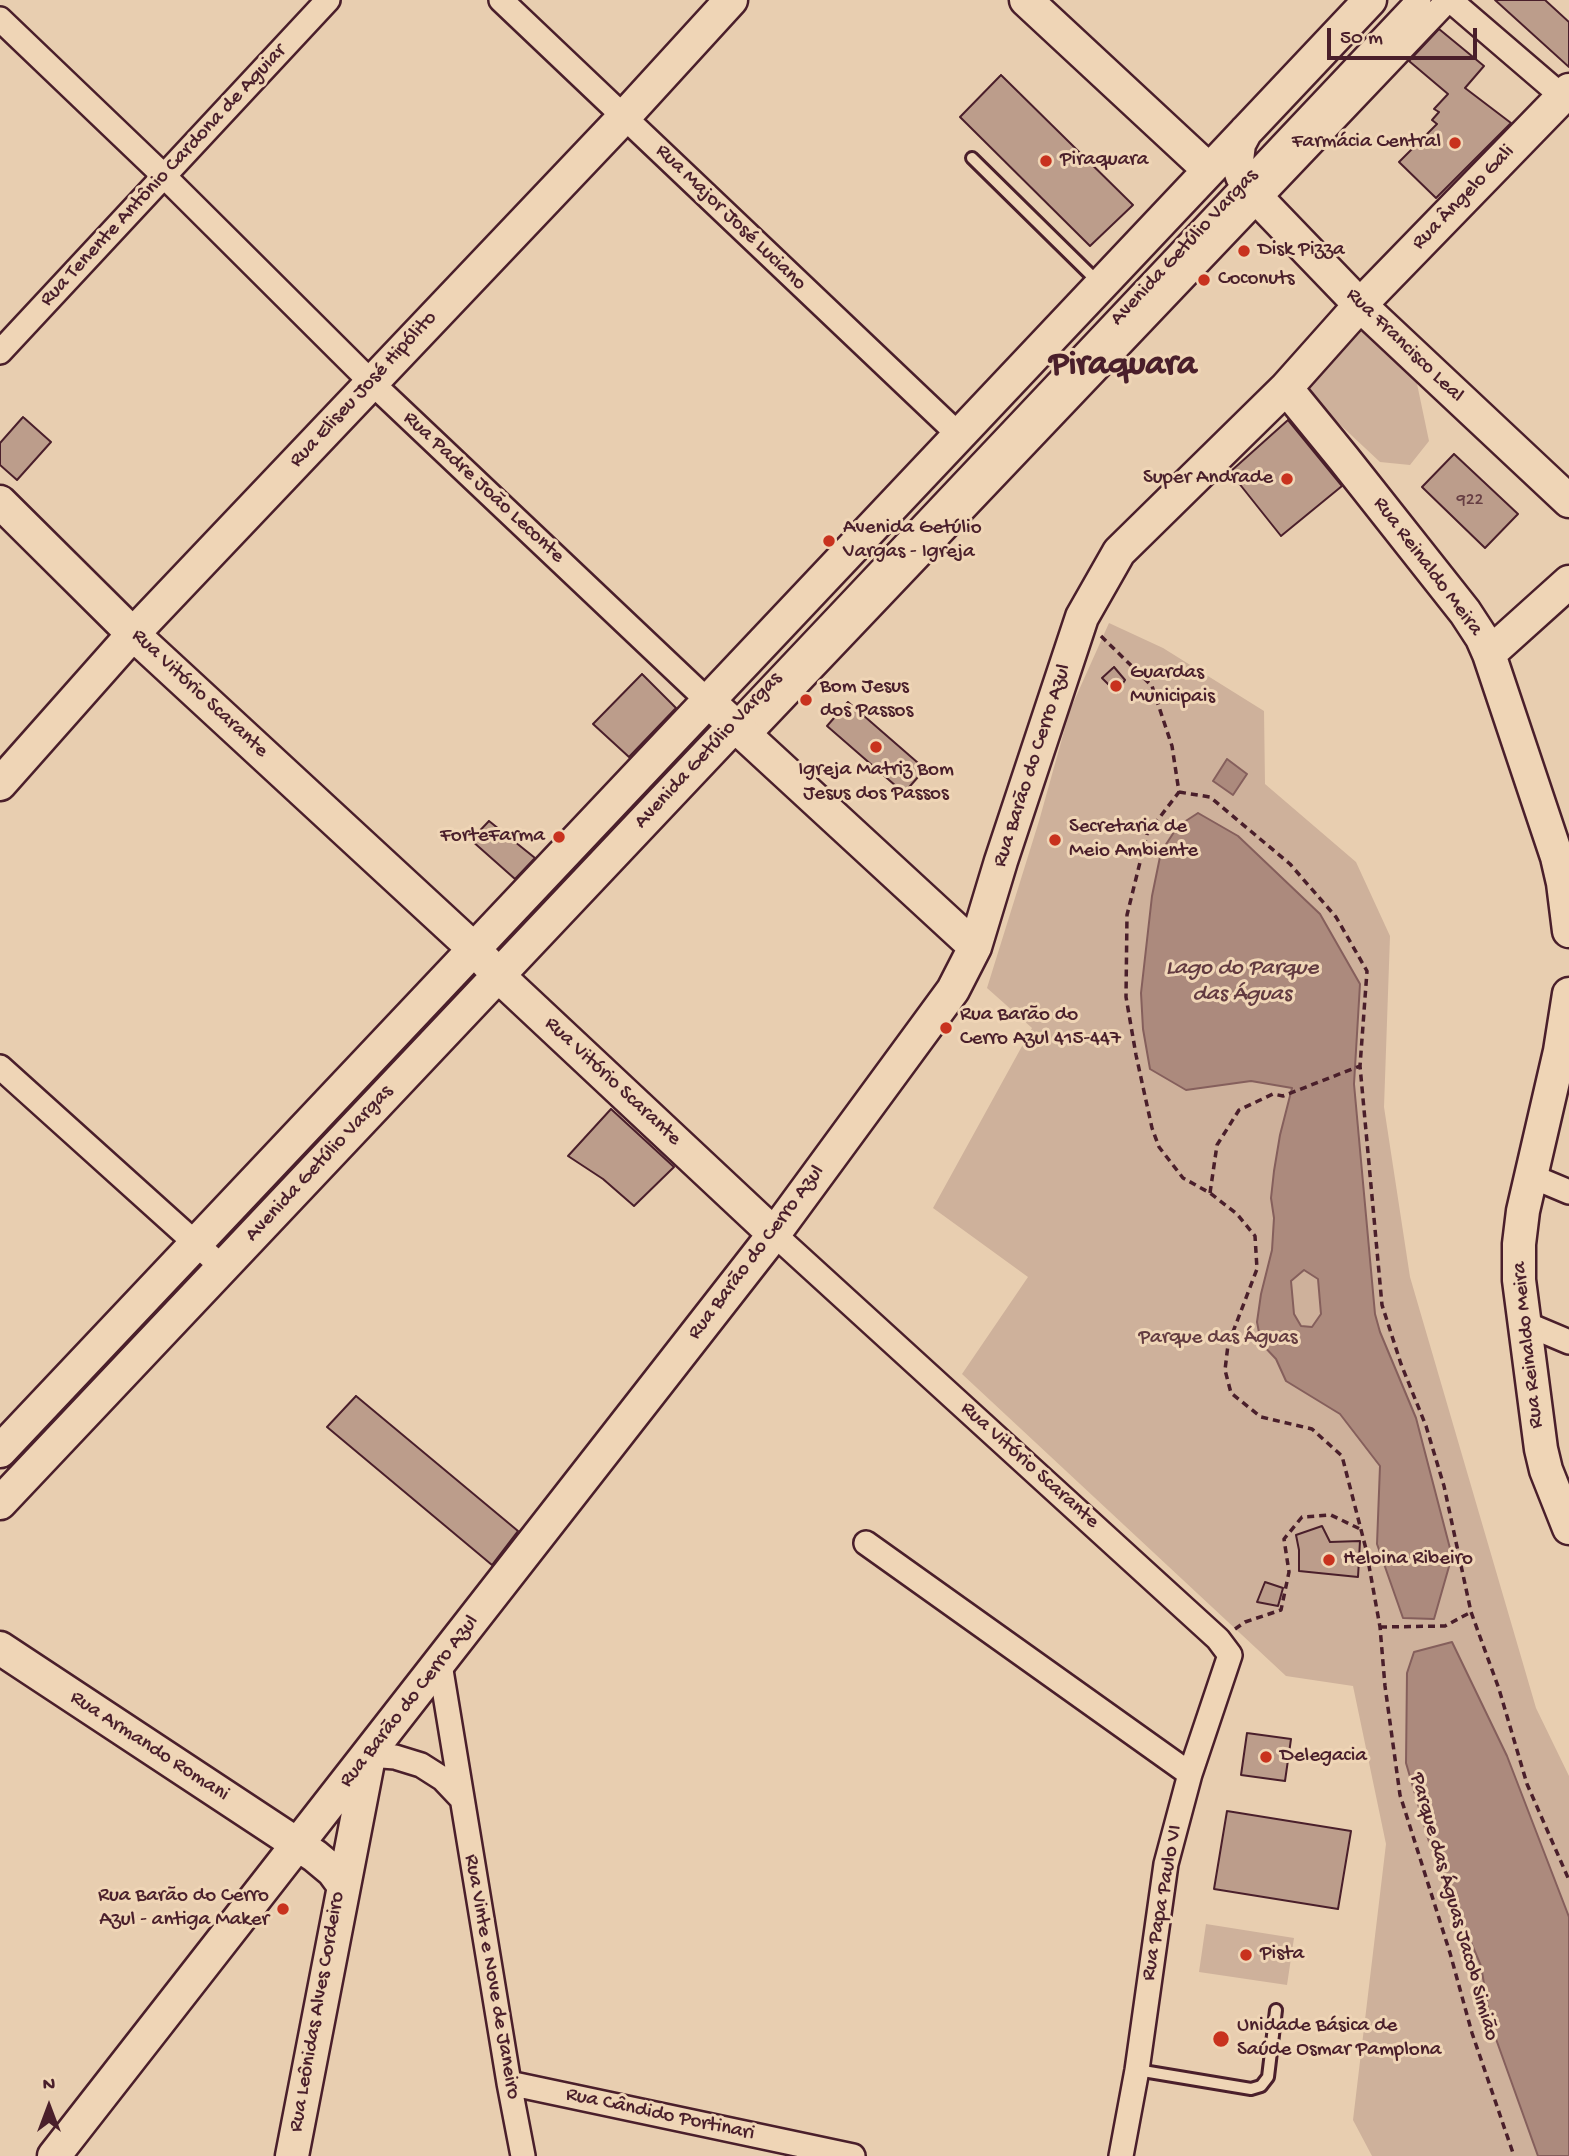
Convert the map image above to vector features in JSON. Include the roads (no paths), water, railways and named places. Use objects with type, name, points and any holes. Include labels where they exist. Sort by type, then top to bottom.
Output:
[{"type":"main road","name":"Rua Eliseu José Hipólito","points":[[0,783],[133,634],[624,117],[731,0]]},
{"type":"main road","points":[[1026,0],[1208,172],[1215,176],[1231,177],[1252,191]]},
{"type":"main road","points":[[1056,0],[1208,172]]},
{"type":"main road","name":"Avenida Getúlio Vargas","points":[[0,1451],[1370,0]]},
{"type":"main road","name":"Rua Ângelo Gali","points":[[1360,305],[1566,94]]},
{"type":"main road","points":[[1247,130],[1237,152],[1239,168],[1252,191]]},
{"type":"main road","name":"Rua Francisco Leal","points":[[1252,191],[1360,305],[1569,501]]},
{"type":"main road","name":"Rua Barão do Cerro Azul","points":[[54,2156],[299,1846],[774,1234],[953,989],[975,947],[1082,617],[1119,552],[1286,388],[1360,305]]},
{"type":"main road","name":"Rua Reinaldo Meira","points":[[1286,388],[1465,612],[1489,654],[1557,858],[1569,930]]},
{"type":"main road","name":"Rua Vitório Scarante","points":[[0,502],[133,634],[473,948],[774,1234]]},
{"type":"main road","points":[[1489,654],[1569,582]]},
{"type":"main road","name":"Rua Padre João Leconte","points":[[708,701],[975,947]]},
{"type":"main road","name":"Avenida Getúlio Vargas","points":[[0,1503],[498,974],[740,732]]},
{"type":"main road","name":"Rua Reinaldo Meira","points":[[1569,994],[1560,1051],[1523,1211],[1520,1244],[1524,1323],[1541,1449],[1546,1470],[1569,1528]]},
{"type":"main road","name":"Rua Armando Romani","points":[[0,1648],[299,1846]]},
{"type":"main road","points":[[344,1886],[369,1755]]},
{"type":"main road","name":"Rua Leônidas Alves Cordeiro","points":[[292,2156],[344,1886],[332,1871],[299,1846]]},
{"type":"street","name":"Rua Tenente Antônio Cardona de Aguiar","points":[[0,352],[328,0]]},
{"type":"street","name":"Rua Major José Luciano","points":[[501,0],[959,435]]},
{"type":"street","name":"Avenida Getúlio Vargas","points":[[740,732],[1252,191],[1419,0]]},
{"type":"street","name":"Avenida Getúlio Vargas","points":[[1252,191],[1449,0]]},
{"type":"street","points":[[1449,0],[1566,94]]},
{"type":"street","name":"Rua Padre João Leconte","points":[[0,19],[164,176],[371,382],[708,701]]},
{"type":"street","points":[[0,1067],[222,1267]]},
{"type":"street","points":[[1531,1176],[1569,1192]]},
{"type":"street","name":"Rua Vitório Scarante","points":[[774,1234],[1224,1647]]},
{"type":"street","points":[[1524,1323],[1569,1342]]},
{"type":"street","points":[[866,1543],[1190,1773]]},
{"type":"street","name":"Rua Papa Paulo VI","points":[[1121,2156],[1137,2070],[1166,1864],[1224,1647]]},
{"type":"street","name":"Rua Vinte e Nove de Janeiro","points":[[440,1664],[523,2156]]},
{"type":"street","points":[[369,1755],[395,1757],[421,1765],[443,1779],[461,1798]]},
{"type":"street","name":"Rua Cândido Portinari","points":[[509,2083],[853,2156]]},
{"type":"lane","points":[[972,158],[1101,285]]},
{"type":"lane","points":[[1137,2070],[1251,2089],[1261,2086],[1268,2077],[1276,2010]]},
{"type":"water","points":[[1227,759],[1247,774],[1233,795],[1213,781]]},
{"type":"water","name":"Lago do Parque das Águas","points":[[1198,813],[1238,836],[1320,914],[1360,984],[1354,1084],[1375,1314],[1416,1418],[1452,1556],[1434,1619],[1403,1618],[1377,1544],[1380,1466],[1340,1414],[1286,1381],[1276,1359],[1261,1343],[1257,1322],[1272,1250],[1274,1218],[1271,1198],[1274,1171],[1292,1088],[1251,1081],[1186,1090],[1150,1069],[1143,1029],[1141,993],[1152,896],[1161,852],[1178,826]],"holes":[[[1304,1270],[1318,1279],[1321,1314],[1312,1327],[1301,1326],[1294,1314],[1291,1281]]]},
{"type":"water","points":[[1452,1642],[1507,1756],[1569,1917],[1569,2156],[1538,2156],[1491,2025],[1481,1966],[1430,1845],[1406,1763],[1407,1673],[1414,1652]]},
{"type":"place","name":"Farmácia Central","points":[[1455,143]]},
{"type":"place","name":"Piraquara","points":[[1046,161]]},
{"type":"place","name":"Disk Pizza","points":[[1244,251]]},
{"type":"place","name":"Coconuts","points":[[1204,280]]},
{"type":"place","name":"Super Andrade","points":[[1287,479]]},
{"type":"place","name":"Avenida Getúlio Vargas - Igreja","points":[[829,541]]},
{"type":"place","name":"Guardas Municipais","points":[[1116,686]]},
{"type":"place","name":"Bom Jesus dos Passos","points":[[806,700]]},
{"type":"place","name":"Igreja Matriz Bom Jesus dos Passos","points":[[876,747]]},
{"type":"place","name":"ForteFarma","points":[[559,837]]},
{"type":"place","name":"Secretaria de Meio Ambiente","points":[[1055,840]]},
{"type":"place","name":"Rua Barão do Cerro Azul 415-447","points":[[946,1028]]},
{"type":"place","name":"Heloina Ribeiro","points":[[1329,1560]]},
{"type":"place","name":"Delegacia","points":[[1266,1757]]},
{"type":"place","name":"Rua Barão do Cerro Azul - antiga Maker","points":[[283,1909]]},
{"type":"place","name":"Pista","points":[[1246,1955]]},
{"type":"place","name":"Unidade Básica de Saúde Osmar Pamplona","points":[[1221,2039]]},
{"type":"district","name":"Piraquara","points":[[1123,367]]},
{"type":"park label","name":"Parque das Águas","points":[[1218,1339]]}]
